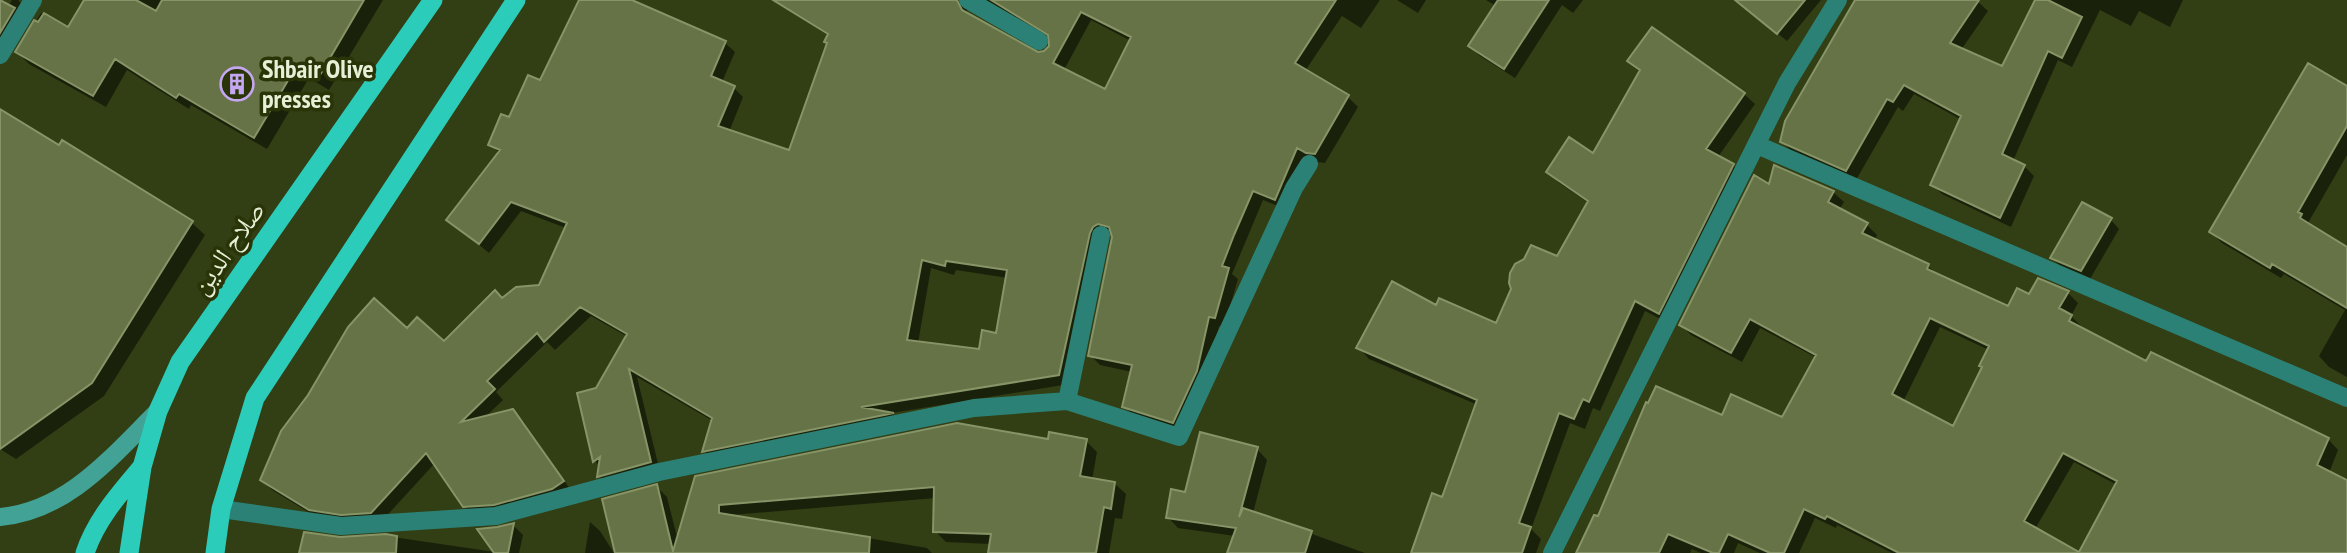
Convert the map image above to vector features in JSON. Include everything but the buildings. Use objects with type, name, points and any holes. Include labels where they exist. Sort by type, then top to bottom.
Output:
[{"type":"highway","name":"صلاح الدين","points":[[129,553],[142,467],[158,411],[180,362],[433,0]]},
{"type":"highway","points":[[215,553],[221,509],[255,398],[516,0]]},
{"type":"highway","points":[[85,553],[91,535],[142,467]]},
{"type":"main road","points":[[0,517],[25,514],[78,487],[158,411]]},
{"type":"street","points":[[0,55],[33,0]]},
{"type":"street","points":[[968,0],[1040,41]]},
{"type":"street","points":[[1552,553],[1787,83],[1838,0]]},
{"type":"street","points":[[1757,145],[2347,398]]},
{"type":"street","points":[[221,509],[341,526],[496,516],[659,472],[974,408],[1068,401],[1179,437],[1294,188],[1309,164]]},
{"type":"street","points":[[1068,401],[1101,235]]},
{"type":"place","name":"Shbair Olive presses","points":[[237,84]]}]
